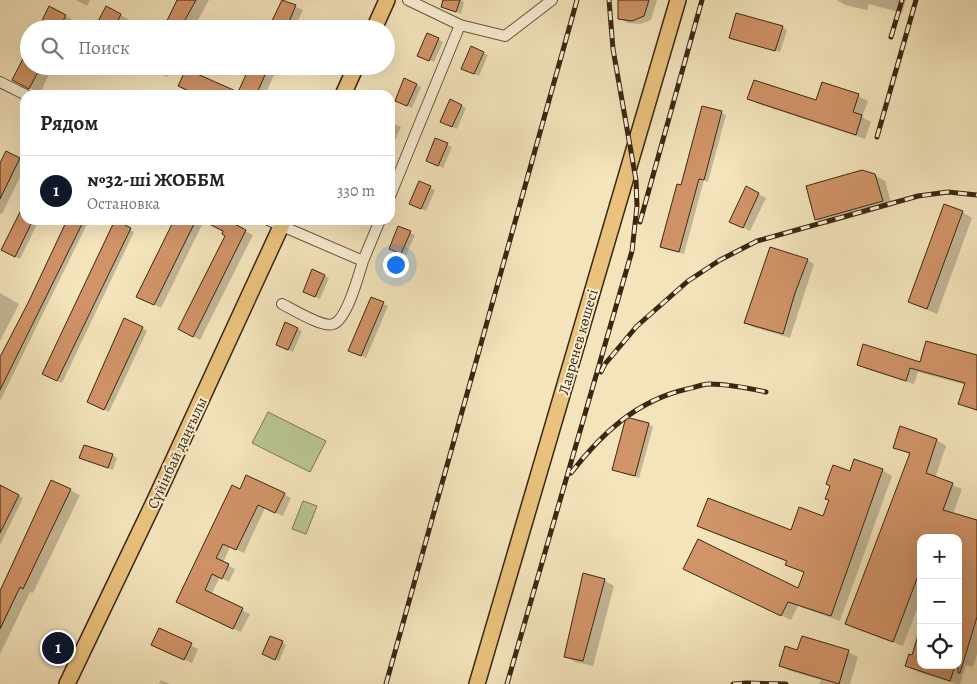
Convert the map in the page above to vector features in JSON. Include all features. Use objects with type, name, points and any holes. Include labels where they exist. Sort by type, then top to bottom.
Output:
[{"type":"main road","points":[[378,20],[387,0]]},
{"type":"main road","name":"Лавренев көшесі","points":[[477,684],[678,0]]},
{"type":"main road","points":[[345,90],[352,75]]},
{"type":"main road","name":"Сүйінбай даңғылы","points":[[67,684],[155,500],[277,225]]},
{"type":"street","points":[[408,0],[460,25],[505,36],[552,0]]},
{"type":"street","points":[[395,184],[460,25]]},
{"type":"street","points":[[0,82],[20,92]]},
{"type":"street","points":[[285,225],[363,261]]},
{"type":"street","points":[[282,304],[324,324],[333,325],[340,320],[378,225]]},
{"type":"green space","points":[[268,412],[326,441],[310,472],[252,443]]},
{"type":"green space","points":[[303,501],[317,506],[306,534],[292,529]]},
{"type":"building","points":[[177,0],[196,0],[185,20],[167,20]]},
{"type":"building","points":[[282,0],[296,5],[290,20],[272,20]]},
{"type":"building","points":[[443,0],[460,0],[456,12],[441,7]]},
{"type":"building","points":[[618,0],[649,0],[644,16],[632,21],[618,19]]},
{"type":"building","points":[[49,6],[66,15],[64,20],[42,20]]},
{"type":"building","points":[[106,6],[121,14],[118,20],[99,20]]},
{"type":"building","points":[[736,13],[783,26],[775,51],[729,38]]},
{"type":"building","points":[[427,33],[439,38],[429,61],[417,56]]},
{"type":"building","points":[[471,46],[484,52],[474,74],[461,69]]},
{"type":"building","points":[[20,64],[20,75],[36,75],[29,89],[12,80]]},
{"type":"building","points":[[183,75],[200,75],[233,90],[187,90],[178,86]]},
{"type":"building","points":[[246,75],[265,75],[258,90],[239,90]]},
{"type":"building","points":[[404,78],[417,84],[407,106],[395,101]]},
{"type":"building","points":[[754,80],[816,100],[822,82],[859,94],[853,112],[862,115],[856,135],[747,99]]},
{"type":"building","points":[[450,99],[462,105],[452,127],[440,122]]},
{"type":"building","points":[[702,106],[722,111],[704,180],[699,179],[679,252],[660,247],[677,184],[681,185]]},
{"type":"building","points":[[435,138],[448,143],[438,166],[426,161]]},
{"type":"building","points":[[6,151],[20,158],[0,199],[0,163]]},
{"type":"building","points":[[862,170],[875,174],[883,201],[815,220],[806,186]]},
{"type":"building","points":[[419,181],[431,186],[421,209],[409,204]]},
{"type":"building","points":[[746,186],[759,193],[743,228],[729,222]]},
{"type":"building","points":[[944,204],[963,211],[927,309],[908,302]]},
{"type":"building","points":[[20,212],[20,225],[31,225],[15,257],[1,250]]},
{"type":"building","points":[[65,225],[82,225],[0,390],[0,357]]},
{"type":"building","points":[[113,225],[125,225],[131,228],[57,381],[42,374]]},
{"type":"building","points":[[172,225],[194,225],[154,305],[136,297]]},
{"type":"building","points":[[211,225],[236,225],[246,230],[193,337],[178,329],[225,236],[222,234],[223,231]]},
{"type":"building","points":[[398,226],[411,231],[401,254],[389,249]]},
{"type":"building","points":[[770,247],[808,259],[795,293],[783,334],[744,323]]},
{"type":"building","points":[[312,269],[325,275],[315,297],[303,292]]},
{"type":"building","points":[[371,297],[384,302],[361,356],[348,351]]},
{"type":"building","points":[[124,318],[143,327],[104,410],[87,402]]},
{"type":"building","points":[[285,322],[298,328],[288,350],[276,345]]},
{"type":"building","points":[[926,341],[977,355],[977,410],[958,404],[965,383],[910,368],[906,381],[857,365],[863,344],[920,362]]},
{"type":"building","points":[[626,417],[649,423],[635,476],[612,470]]},
{"type":"building","points":[[900,426],[937,439],[926,473],[953,483],[943,510],[977,520],[977,617],[962,666],[962,534],[917,534],[917,579],[893,642],[845,624],[910,453],[893,448]]},
{"type":"building","points":[[84,445],[113,454],[108,468],[79,458]]},
{"type":"building","points":[[854,459],[883,469],[831,616],[788,602],[781,616],[683,569],[698,539],[798,588],[804,572],[785,565],[787,561],[697,526],[708,498],[791,530],[799,507],[823,516],[829,500],[825,499],[830,486],[826,484],[833,465],[850,471]]},
{"type":"building","points":[[246,475],[285,493],[275,513],[258,505],[236,550],[223,544],[216,558],[229,564],[222,579],[212,574],[205,590],[243,608],[233,629],[176,602],[232,485],[240,489]]},
{"type":"building","points":[[51,480],[71,489],[23,589],[20,587],[0,629],[0,591]]},
{"type":"building","points":[[0,485],[19,495],[0,533]]},
{"type":"building","points":[[583,573],[605,579],[583,661],[564,657]]},
{"type":"building","points":[[159,628],[192,643],[184,660],[151,645]]},
{"type":"building","points":[[270,636],[283,641],[275,660],[262,654]]},
{"type":"building","points":[[802,636],[849,650],[839,684],[779,666],[785,646],[797,650]]},
{"type":"building","points":[[917,639],[917,669],[954,669],[950,681],[905,666],[909,654],[912,655]]},
{"type":"railway","points":[[386,684],[577,0]]},
{"type":"railway","points":[[507,684],[632,251],[637,206],[636,180],[613,49],[609,0]]},
{"type":"railway","points":[[640,222],[702,0]]},
{"type":"railway","points":[[891,37],[902,0]]},
{"type":"railway","points":[[877,137],[916,0]]},
{"type":"railway","points":[[601,372],[605,364],[637,326],[688,281],[720,260],[757,241],[918,196],[948,192],[977,195]]},
{"type":"railway","points":[[571,473],[595,445],[622,420],[636,410],[669,394],[709,384],[738,386],[766,392]]},
{"type":"railway","points":[[733,684],[786,684]]},
{"type":"place","name":"№32-ші ЖОББМ","points":[[58,648]]}]
